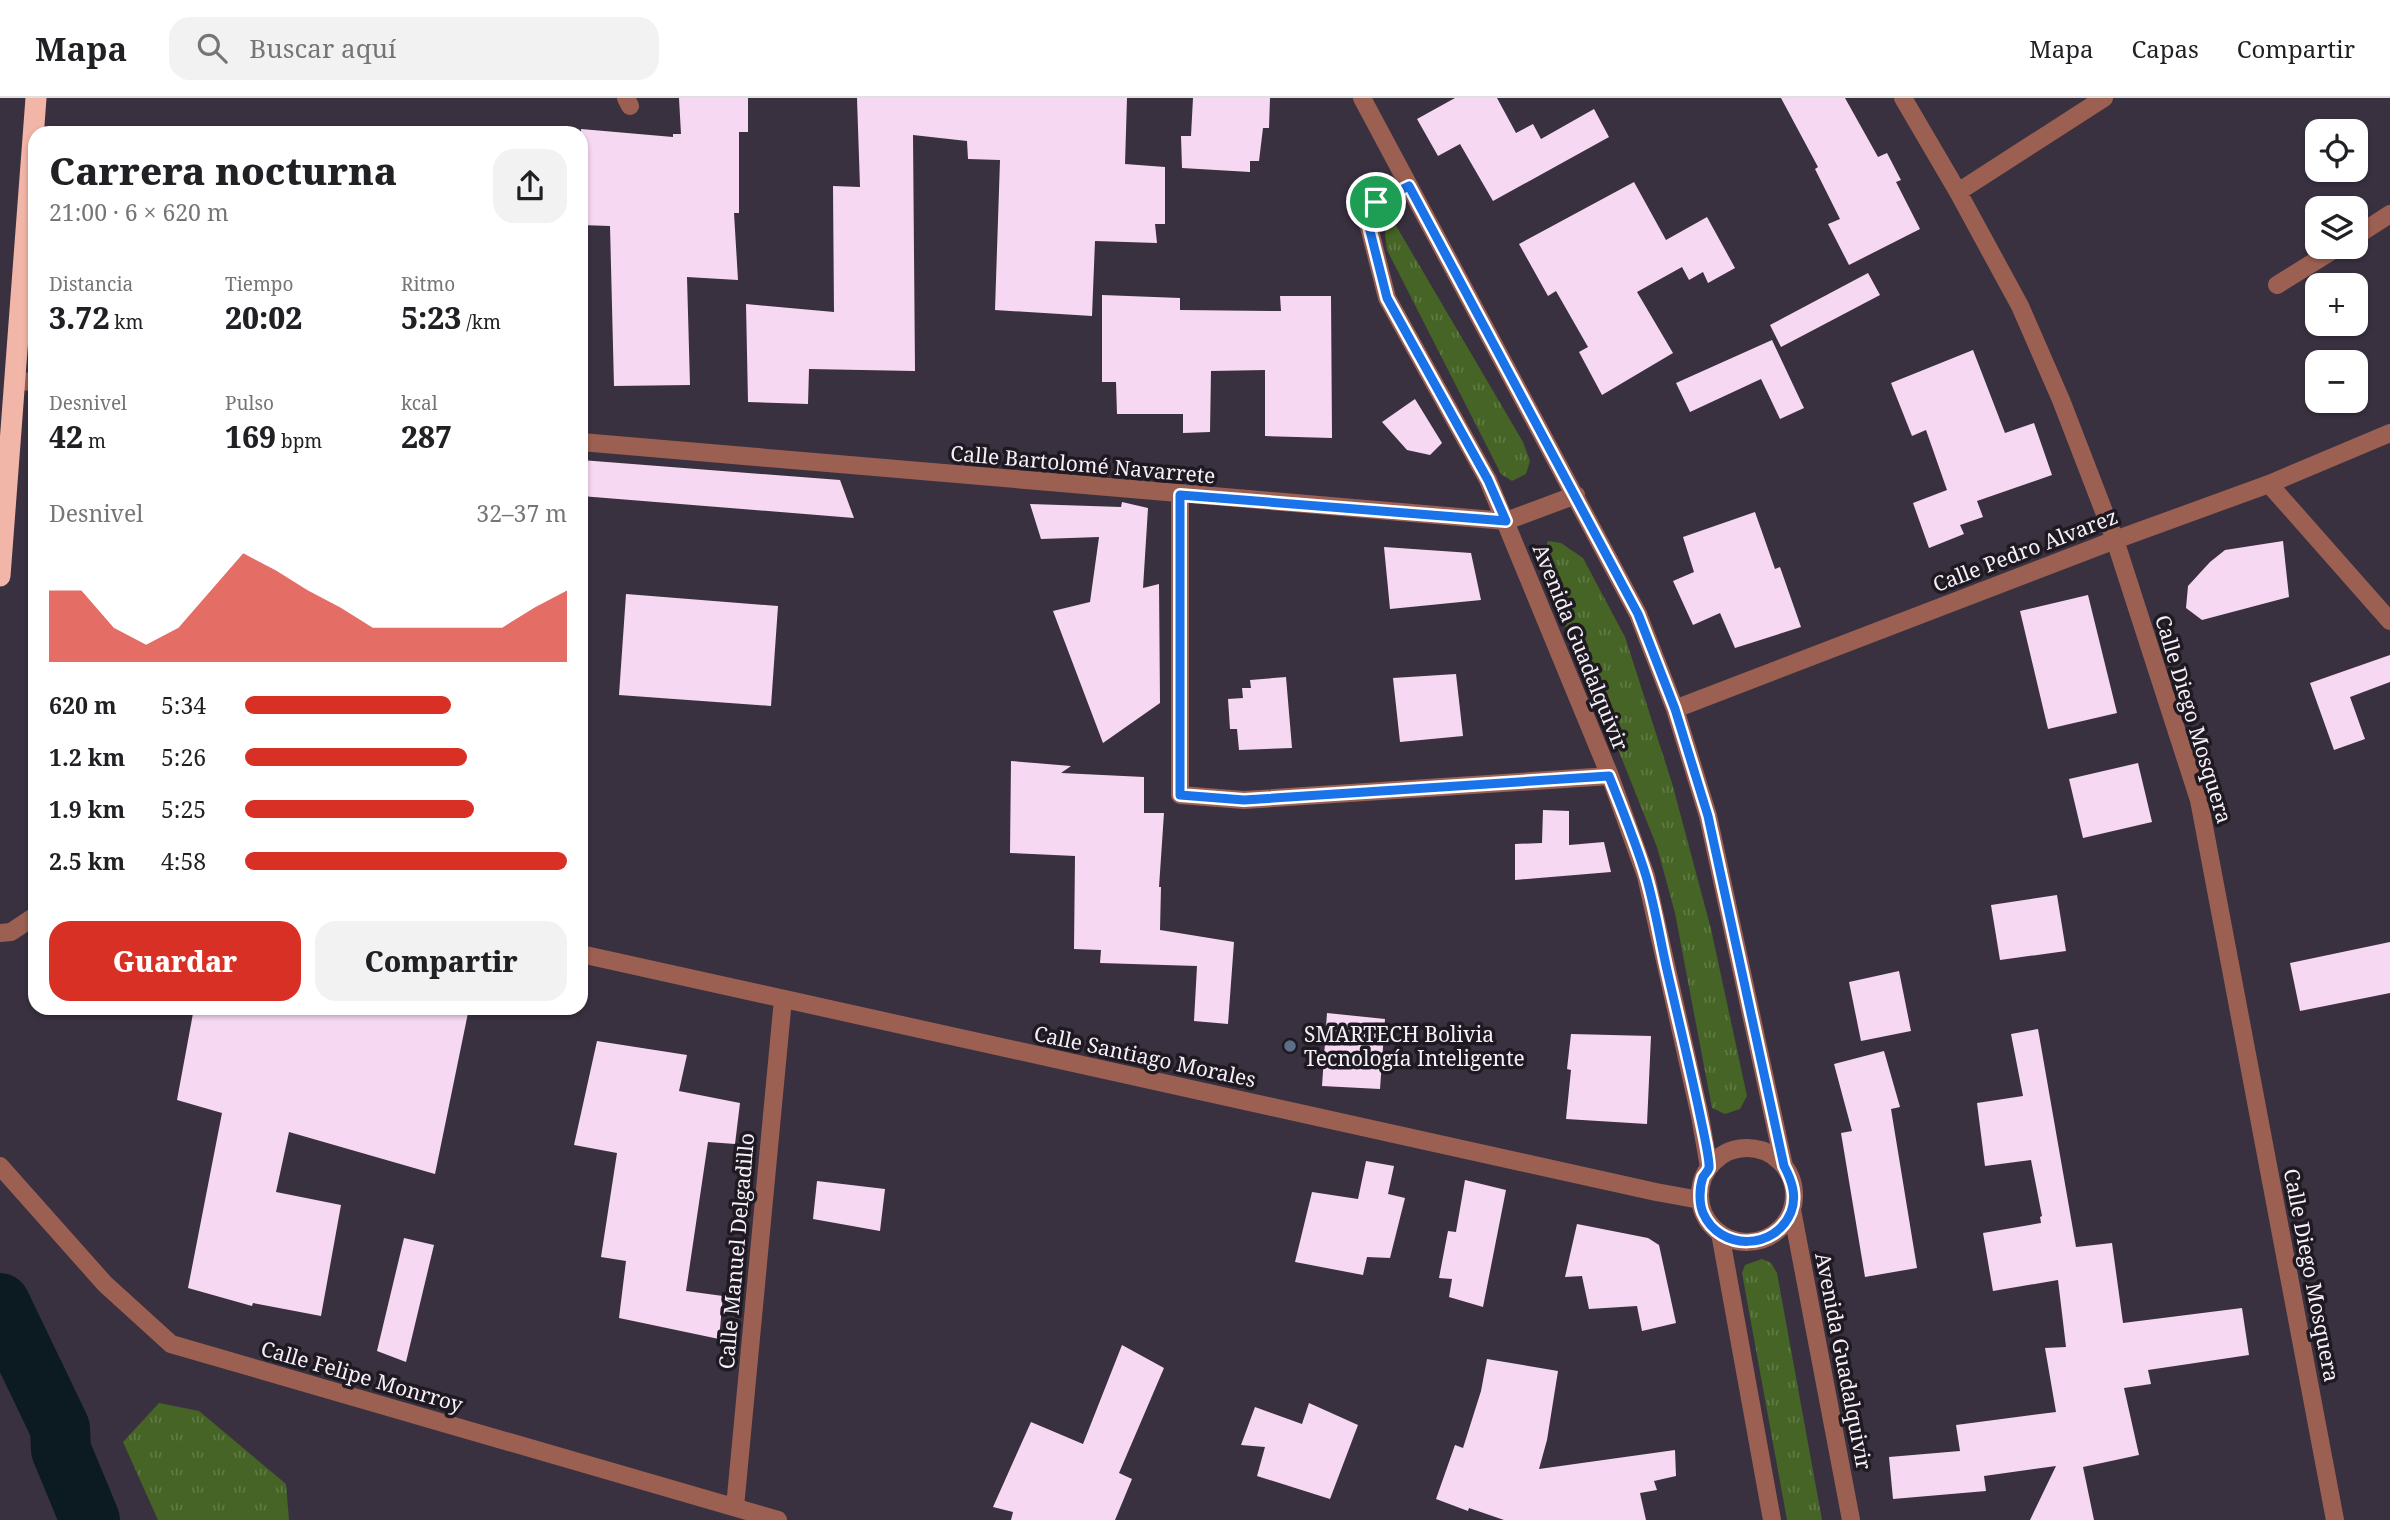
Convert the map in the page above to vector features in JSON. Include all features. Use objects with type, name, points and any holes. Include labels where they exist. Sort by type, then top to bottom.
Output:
[{"type":"highway","points":[[35,126],[36,98]]},
{"type":"highway","points":[[0,576],[25,381],[28,304]]},
{"type":"street","points":[[1362,98],[1638,614],[1675,709],[1708,816],[1784,1166],[1794,1195],[1792,1210],[1786,1223],[1762,1240],[1740,1241],[1720,1233],[1710,1224],[1703,1213],[1700,1200],[1703,1177],[1709,1167],[1725,1153],[1746,1147],[1760,1150],[1774,1156],[1784,1166]]},
{"type":"street","name":"Calle Diego Mosquera","points":[[1903,98],[2020,306],[2062,400],[2115,540],[2199,800],[2335,1520]]},
{"type":"street","points":[[1958,192],[2104,98]]},
{"type":"street","name":"Avenida Guadalquivir","points":[[1409,186],[1376,202],[1368,223],[1387,298],[1488,480],[1609,776],[1646,876],[1709,1167]]},
{"type":"street","points":[[2368,228],[2390,214]]},
{"type":"street","points":[[2277,285],[2319,259]]},
{"type":"street","name":"Calle Pedro Alvarez","points":[[1675,709],[2115,540],[2269,484],[2390,433]]},
{"type":"street","name":"Calle Bartolomé Navarrete","points":[[588,443],[1506,521],[1576,495]]},
{"type":"street","points":[[2269,484],[2390,621]]},
{"type":"street","points":[[1180,495],[1180,795],[1244,800],[1609,776]]},
{"type":"street","points":[[0,933],[11,932],[28,921]]},
{"type":"street","name":"Calle Santiago Morales","points":[[588,956],[1700,1200]]},
{"type":"street","name":"Calle Manuel Delgadillo","points":[[735,1507],[783,999]]},
{"type":"street","name":"Calle Felipe Monrroy","points":[[0,1166],[105,1284],[171,1344],[778,1520]]},
{"type":"street","name":"Avenida Guadalquivir","points":[[1792,1210],[1850,1520]]},
{"type":"street","points":[[1720,1233],[1772,1520]]},
{"type":"green space","points":[[1388,212],[1523,442],[1530,461],[1526,474],[1512,481],[1501,474],[1387,250],[1385,234]]},
{"type":"green space","points":[[1548,541],[1561,543],[1583,558],[1625,637],[1672,783],[1711,929],[1747,1096],[1740,1109],[1725,1114],[1712,1108],[1675,913],[1657,847],[1549,588],[1543,560]]},
{"type":"green space","points":[[1762,1259],[1771,1263],[1777,1273],[1822,1520],[1787,1520],[1742,1273],[1745,1265]]},
{"type":"green space","points":[[159,1403],[199,1411],[286,1484],[289,1520],[158,1520],[123,1442]]},
{"type":"building","points":[[679,98],[748,98],[748,132],[739,132],[739,213],[734,213],[738,280],[687,277],[690,385],[614,386],[610,226],[588,225],[588,130],[673,137],[673,134],[681,134]]},
{"type":"building","points":[[857,98],[1127,98],[1125,164],[1165,167],[1165,224],[1155,224],[1157,243],[1095,241],[1092,316],[995,310],[1000,160],[968,159],[967,141],[913,135],[915,371],[809,369],[808,404],[748,402],[746,304],[834,312],[833,186],[860,187]]},
{"type":"building","points":[[1193,98],[1270,98],[1269,128],[1263,128],[1259,161],[1250,161],[1250,172],[1182,168],[1181,136],[1191,136]]},
{"type":"building","points":[[1455,98],[1497,98],[1516,133],[1533,124],[1541,139],[1594,109],[1609,137],[1493,201],[1460,144],[1438,156],[1417,119]]},
{"type":"building","points":[[1781,98],[1845,98],[1878,157],[1887,153],[1901,180],[1896,182],[1920,229],[1849,265],[1828,224],[1840,219],[1815,169],[1818,167]]},
{"type":"building","points":[[1634,182],[1666,240],[1707,217],[1735,268],[1708,283],[1703,272],[1689,280],[1682,267],[1637,292],[1673,353],[1602,395],[1579,352],[1588,347],[1556,291],[1548,296],[1519,244]]},
{"type":"building","points":[[1868,273],[1880,295],[1781,347],[1770,325]]},
{"type":"building","points":[[1102,295],[1180,298],[1180,310],[1281,311],[1280,296],[1331,296],[1332,438],[1265,436],[1265,370],[1211,371],[1210,432],[1183,433],[1183,414],[1117,414],[1116,382],[1102,382]]},
{"type":"building","points":[[1772,340],[1804,408],[1780,419],[1761,379],[1690,412],[1676,383]]},
{"type":"building","points":[[1973,350],[2005,433],[2034,423],[2052,475],[1977,501],[1983,517],[1960,525],[1964,534],[1929,548],[1913,503],[1947,490],[1926,430],[1912,436],[1891,383]]},
{"type":"building","points":[[1415,399],[1442,443],[1430,455],[1407,450],[1382,422]]},
{"type":"building","points":[[588,461],[840,480],[854,518],[588,497]]},
{"type":"building","points":[[1122,502],[1148,508],[1143,588],[1159,584],[1160,703],[1103,743],[1053,611],[1090,602],[1099,537],[1041,539],[1030,504],[1121,507]]},
{"type":"building","points":[[1755,512],[1775,569],[1780,567],[1801,627],[1735,648],[1720,613],[1693,625],[1673,581],[1694,572],[1683,537]]},
{"type":"building","points":[[2283,541],[2289,597],[2202,620],[2186,608],[2188,586],[2225,550]]},
{"type":"building","points":[[1384,547],[1471,553],[1481,600],[1390,609]]},
{"type":"building","points":[[626,594],[778,606],[771,706],[619,695]]},
{"type":"building","points":[[2088,595],[2117,713],[2048,729],[2020,611]]},
{"type":"building","points":[[2390,655],[2390,682],[2350,697],[2365,739],[2334,750],[2310,683]]},
{"type":"building","points":[[1456,674],[1463,736],[1400,742],[1393,678]]},
{"type":"building","points":[[1286,677],[1292,748],[1239,750],[1237,729],[1230,729],[1228,699],[1243,698],[1242,688],[1251,688],[1250,680]]},
{"type":"building","points":[[1011,761],[1071,766],[1061,773],[1144,777],[1144,813],[1164,813],[1159,887],[1160,930],[1234,942],[1228,1024],[1194,1021],[1197,966],[1100,963],[1101,950],[1074,949],[1075,856],[1010,853]]},
{"type":"building","points":[[2138,763],[2152,822],[2083,838],[2069,779]]},
{"type":"building","points":[[1543,810],[1569,811],[1569,845],[1604,842],[1611,872],[1515,880],[1515,844],[1542,843]]},
{"type":"building","points":[[2057,895],[2066,951],[2000,960],[1991,905]]},
{"type":"building","points":[[2390,942],[2390,993],[2300,1011],[2290,963]]},
{"type":"building","points":[[1899,971],[1911,1031],[1861,1041],[1849,982]]},
{"type":"building","points":[[1327,1013],[1385,1019],[1380,1089],[1322,1086]]},
{"type":"building","points":[[193,1015],[468,1015],[435,1174],[289,1132],[276,1192],[341,1205],[321,1316],[253,1303],[252,1306],[188,1288],[222,1113],[177,1100]]},
{"type":"building","points":[[2038,1029],[2076,1247],[2112,1243],[2123,1323],[2242,1308],[2249,1355],[2148,1370],[2151,1384],[2124,1388],[2139,1455],[2083,1467],[2094,1520],[2030,1520],[2056,1466],[1984,1476],[1986,1491],[1893,1499],[1889,1457],[1960,1451],[1956,1425],[2056,1412],[2045,1348],[2066,1347],[2058,1280],[1993,1291],[1983,1233],[2041,1223],[2031,1160],[1985,1166],[1977,1103],[2023,1096],[2011,1034]]},
{"type":"building","points":[[1571,1034],[1651,1036],[1647,1124],[1566,1119],[1571,1070],[1567,1069]]},
{"type":"building","points":[[597,1041],[687,1055],[679,1091],[740,1103],[735,1144],[708,1142],[686,1291],[723,1296],[719,1339],[619,1318],[626,1261],[601,1257],[617,1153],[574,1145]]},
{"type":"building","points":[[1884,1051],[1900,1107],[1891,1109],[1917,1268],[1865,1277],[1841,1133],[1852,1131],[1834,1064]]},
{"type":"building","points":[[1366,1161],[1394,1166],[1388,1194],[1405,1198],[1390,1258],[1367,1257],[1363,1275],[1295,1262],[1312,1192],[1358,1199]]},
{"type":"building","points":[[1465,1180],[1506,1190],[1483,1307],[1449,1297],[1452,1279],[1439,1278],[1448,1231],[1456,1232]]},
{"type":"building","points":[[817,1181],[885,1189],[880,1231],[813,1219]]},
{"type":"building","points":[[1577,1224],[1648,1238],[1659,1245],[1676,1323],[1642,1331],[1637,1306],[1589,1309],[1582,1276],[1565,1277]]},
{"type":"building","points":[[404,1238],[434,1245],[406,1362],[377,1351]]},
{"type":"building","points":[[1122,1345],[1164,1368],[1119,1473],[1132,1479],[1115,1520],[1011,1520],[1013,1512],[993,1507],[1031,1422],[1083,1444]]},
{"type":"building","points":[[1487,1359],[1558,1371],[1547,1440],[1539,1469],[1675,1450],[1676,1476],[1654,1481],[1657,1490],[1640,1493],[1646,1520],[1504,1520],[1436,1499],[1455,1445],[1463,1448],[1481,1391]]},
{"type":"building","points":[[1309,1403],[1358,1425],[1330,1499],[1257,1476],[1265,1447],[1241,1445],[1255,1407],[1302,1424]]},
{"type":"waterway","points":[[0,1303],[60,1428],[61,1450],[90,1520]]},
{"type":"place","name":"SMARTECH Bolivia Tecnología Inteligente","points":[[1290,1046]]},
{"type":"route","points":[[1409,186],[1638,614],[1675,709],[1708,816],[1784,1166],[1794,1195],[1792,1210],[1786,1223],[1762,1240],[1733,1240],[1710,1224],[1703,1213],[1700,1188],[1709,1167],[1700,1116],[1646,876],[1609,776],[1244,800],[1180,795],[1180,495],[1506,521],[1488,480],[1387,298],[1368,223],[1376,202],[1409,186]]}]
